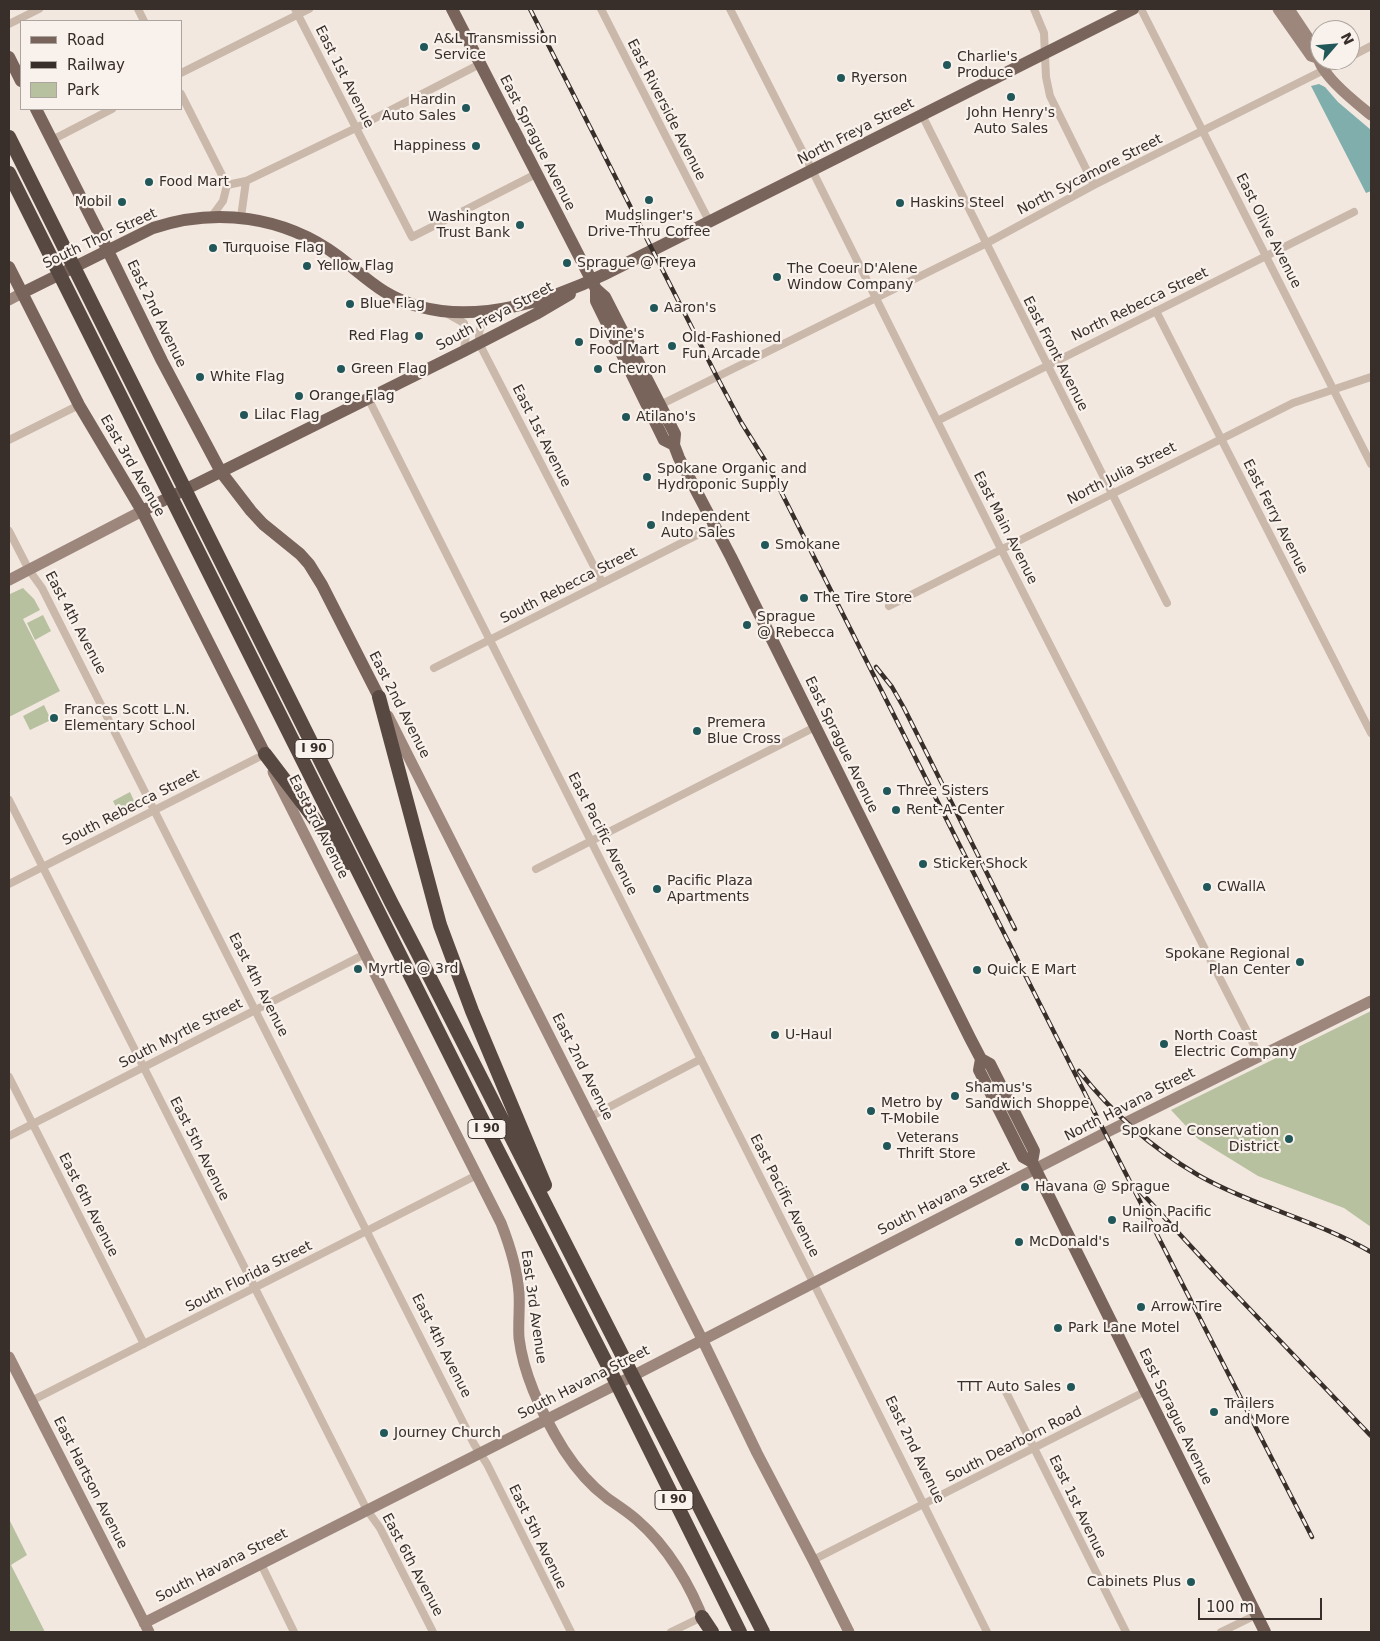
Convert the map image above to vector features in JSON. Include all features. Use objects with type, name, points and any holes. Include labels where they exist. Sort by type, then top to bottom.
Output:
[{"type":"highway","name":"I 90","points":[[9,137],[390,902],[763,1632]]},
{"type":"highway","name":"I 90","points":[[9,173],[740,1632]]},
{"type":"highway","points":[[379,697],[440,925],[472,1011],[604,1318]]},
{"type":"highway","points":[[265,754],[369,891]]},
{"type":"highway","points":[[702,1617],[712,1632]]},
{"type":"main road","name":"East Sprague Avenue","points":[[452,9],[594,285],[605,297],[675,434],[674,445],[981,1059],[979,1070],[1023,1157],[1034,1165],[1265,1632]]},
{"type":"main road","name":"North Freya Street","points":[[594,285],[812,170],[1133,9]]},
{"type":"main road","points":[[9,57],[20,79]]},
{"type":"main road","name":"East 2nd Avenue","points":[[37,110],[162,361],[220,472],[263,524],[300,554],[309,564],[322,585],[379,697]]},
{"type":"main road","name":"South Thor Street","points":[[22,293],[153,228],[171,222],[212,216],[241,217],[304,236],[337,256],[368,282],[385,292],[420,307],[445,312],[474,313],[503,309],[594,285]]},
{"type":"main road","name":"East 3rd Avenue","points":[[9,267],[79,405],[142,512],[265,754]]},
{"type":"main road","name":"East Sprague Avenue","points":[[594,285],[596,301],[664,440],[674,445]]},
{"type":"main road","name":"South Freya Street","points":[[142,512],[194,484],[594,285]]},
{"type":"street","points":[[9,24],[39,9]]},
{"type":"street","points":[[182,72],[296,12],[309,9]]},
{"type":"street","name":"East Riverside Avenue","points":[[601,9],[710,223]]},
{"type":"street","name":"East Main Avenue","points":[[730,9],[877,298],[1001,550],[1260,1056]]},
{"type":"street","points":[[1034,9],[1043,29],[1046,77],[1050,96],[1094,185]]},
{"type":"street","name":"East Olive Avenue","points":[[1141,9],[1371,464]]},
{"type":"street","points":[[1278,9],[1310,56]]},
{"type":"street","points":[[1289,9],[1310,40]]},
{"type":"street","name":"East 1st Avenue","points":[[296,12],[412,237],[536,174]]},
{"type":"street","points":[[227,185],[246,181],[356,128],[480,64]]},
{"type":"street","points":[[1324,70],[1350,97],[1371,115]]},
{"type":"street","name":"North Sycamore Street","points":[[660,405],[986,244],[1094,185],[1324,70]]},
{"type":"street","points":[[182,96],[227,185],[223,201],[212,216]]},
{"type":"street","points":[[52,140],[110,110]]},
{"type":"street","name":"East Front Avenue","points":[[922,115],[1166,603]]},
{"type":"street","points":[[241,217],[246,181]]},
{"type":"street","name":"North Rebecca Street","points":[[937,422],[1354,212]]},
{"type":"street","name":"South Thor Street","points":[[9,300],[22,293]]},
{"type":"street","points":[[479,343],[478,333],[482,322],[503,309]]},
{"type":"street","name":"East Ferry Avenue","points":[[1156,311],[1371,733]]},
{"type":"street","points":[[445,312],[464,323],[466,334],[464,351]]},
{"type":"street","name":"East 1st Avenue","points":[[479,343],[602,582]]},
{"type":"street","name":"North Julia Street","points":[[889,606],[1220,438],[1293,403],[1371,377]]},
{"type":"street","name":"East Pacific Avenue","points":[[368,398],[813,1282]]},
{"type":"street","points":[[9,440],[79,405]]},
{"type":"street","name":"South Freya Street","points":[[9,580],[142,512]]},
{"type":"street","name":"South Rebecca Street","points":[[434,668],[715,526]]},
{"type":"street","name":"East 4th Avenue","points":[[9,531],[29,570],[42,588],[479,1453]]},
{"type":"street","name":"East 2nd Avenue","points":[[379,697],[702,1339]]},
{"type":"street","points":[[536,868],[815,727]]},
{"type":"street","name":"South Rebecca Street","points":[[9,884],[265,754]]},
{"type":"street","name":"East 3rd Avenue","points":[[265,754],[501,1223],[513,1255],[518,1293],[519,1338],[523,1360],[532,1388],[547,1418]]},
{"type":"street","name":"East 5th Avenue","points":[[9,800],[368,1510]]},
{"type":"street","name":"South Myrtle Street","points":[[9,1136],[365,954]]},
{"type":"street","name":"North Havana Street","points":[[1034,1165],[1371,1001]]},
{"type":"street","points":[[590,1117],[701,1060]]},
{"type":"street","name":"East 6th Avenue","points":[[9,1078],[144,1344]]},
{"type":"street","name":"South Havana Street","points":[[147,1628],[260,1564],[813,1282],[1034,1165]]},
{"type":"street","name":"South Florida Street","points":[[31,1401],[477,1175]]},
{"type":"street","name":"East 2nd Avenue","points":[[813,1282],[987,1632]]},
{"type":"street","points":[[702,1339],[757,1453],[849,1632]]},
{"type":"street","name":"East Hartson Avenue","points":[[9,1357],[147,1628]]},
{"type":"street","name":"South Dearborn Road","points":[[813,1560],[1146,1391]]},
{"type":"street","name":"East 1st Avenue","points":[[1006,1392],[1126,1632]]},
{"type":"street","points":[[547,1418],[564,1451],[579,1471],[604,1496],[637,1520],[659,1542],[672,1559],[708,1632]]},
{"type":"street","name":"East 5th Avenue","points":[[479,1453],[487,1464],[570,1632]]},
{"type":"street","name":"East 6th Avenue","points":[[368,1510],[380,1528],[433,1632]]},
{"type":"street","points":[[260,1564],[294,1632]]},
{"type":"street","points":[[1221,1632],[1256,1615]]},
{"type":"street","points":[[672,1632],[702,1617]]},
{"type":"green space","points":[[23,588],[34,599],[40,610],[23,619],[60,691],[9,717],[9,592],[10,594]]},
{"type":"green space","points":[[43,615],[51,631],[35,640],[27,623]]},
{"type":"green space","points":[[44,705],[51,720],[30,730],[23,716]]},
{"type":"green space","points":[[130,792],[135,803],[118,811],[113,801]]},
{"type":"green space","points":[[1371,1011],[1371,1227],[1344,1208],[1258,1176],[1198,1139],[1171,1110]]},
{"type":"green space","points":[[9,1519],[27,1555],[11,1565],[45,1632],[9,1632]]},
{"type":"water","points":[[1319,84],[1325,87],[1338,102],[1371,130],[1371,191],[1366,193],[1311,86]]},
{"type":"railway","points":[[530,9],[717,377],[741,422],[766,462],[1105,1133],[1312,1537]]},
{"type":"railway","points":[[876,667],[892,687],[904,708],[1015,929]]},
{"type":"railway","points":[[1079,1071],[1105,1101],[1134,1129],[1181,1165],[1240,1196],[1328,1231],[1371,1252]]},
{"type":"railway","points":[[1140,1191],[1371,1436]]},
{"type":"place","name":"A&L Transmission Service","points":[[424,47]]},
{"type":"place","name":"Charlie's Produce","points":[[947,65]]},
{"type":"place","name":"Ryerson","points":[[841,78]]},
{"type":"place","name":"John Henry's Auto Sales","points":[[1011,97]]},
{"type":"place","name":"Hardin Auto Sales","points":[[466,108]]},
{"type":"place","name":"Happiness","points":[[476,146]]},
{"type":"place","name":"Food Mart","points":[[149,182]]},
{"type":"place","name":"Mudslinger's Drive-Thru Coffee","points":[[649,200]]},
{"type":"place","name":"Mobil","points":[[122,202]]},
{"type":"place","name":"Haskins Steel","points":[[900,203]]},
{"type":"place","name":"Washington Trust Bank","points":[[520,225]]},
{"type":"place","name":"Turquoise Flag","points":[[213,248]]},
{"type":"place","name":"Sprague @ Freya","points":[[567,263]]},
{"type":"place","name":"Yellow Flag","points":[[307,266]]},
{"type":"place","name":"The Coeur D'Alene Window Company","points":[[777,277]]},
{"type":"place","name":"Blue Flag","points":[[350,304]]},
{"type":"place","name":"Aaron's","points":[[654,308]]},
{"type":"place","name":"Red Flag","points":[[419,336]]},
{"type":"place","name":"Divine's Food Mart","points":[[579,342]]},
{"type":"place","name":"Old-Fashioned Fun Arcade","points":[[672,346]]},
{"type":"place","name":"Green Flag","points":[[341,369]]},
{"type":"place","name":"Chevron","points":[[598,369]]},
{"type":"place","name":"White Flag","points":[[200,377]]},
{"type":"place","name":"Orange Flag","points":[[299,396]]},
{"type":"place","name":"Lilac Flag","points":[[244,415]]},
{"type":"place","name":"Atilano's","points":[[626,417]]},
{"type":"place","name":"Spokane Organic and Hydroponic Supply","points":[[647,477]]},
{"type":"place","name":"Independent Auto Sales","points":[[651,525]]},
{"type":"place","name":"Smokane","points":[[765,545]]},
{"type":"place","name":"The Tire Store","points":[[804,598]]},
{"type":"place","name":"Sprague @ Rebecca","points":[[747,625]]},
{"type":"place","name":"Frances Scott L.N. Elementary School","points":[[54,718]]},
{"type":"place","name":"Premera Blue Cross","points":[[697,731]]},
{"type":"place","name":"Three Sisters","points":[[887,791]]},
{"type":"place","name":"Rent-A-Center","points":[[896,810]]},
{"type":"place","name":"Sticker Shock","points":[[923,864]]},
{"type":"place","name":"CWallA","points":[[1207,887]]},
{"type":"place","name":"Pacific Plaza Apartments","points":[[657,889]]},
{"type":"place","name":"Spokane Regional Plan Center","points":[[1300,962]]},
{"type":"place","name":"Myrtle @ 3rd","points":[[358,969]]},
{"type":"place","name":"Quick E Mart","points":[[977,970]]},
{"type":"place","name":"U-Haul","points":[[775,1035]]},
{"type":"place","name":"North Coast Electric Company","points":[[1164,1044]]},
{"type":"place","name":"Shamus's Sandwich Shoppe","points":[[955,1096]]},
{"type":"place","name":"Metro by T-Mobile","points":[[871,1111]]},
{"type":"place","name":"Spokane Conservation District","points":[[1289,1139]]},
{"type":"place","name":"Veterans Thrift Store","points":[[887,1146]]},
{"type":"place","name":"Havana @ Sprague","points":[[1025,1187]]},
{"type":"place","name":"Union Pacific Railroad","points":[[1112,1220]]},
{"type":"place","name":"McDonald's","points":[[1019,1242]]},
{"type":"place","name":"Arrow Tire","points":[[1141,1307]]},
{"type":"place","name":"Park Lane Motel","points":[[1058,1328]]},
{"type":"place","name":"TTT Auto Sales","points":[[1071,1387]]},
{"type":"place","name":"Trailers and More","points":[[1214,1412]]},
{"type":"place","name":"Journey Church","points":[[384,1433]]},
{"type":"place","name":"Cabinets Plus","points":[[1191,1582]]}]
